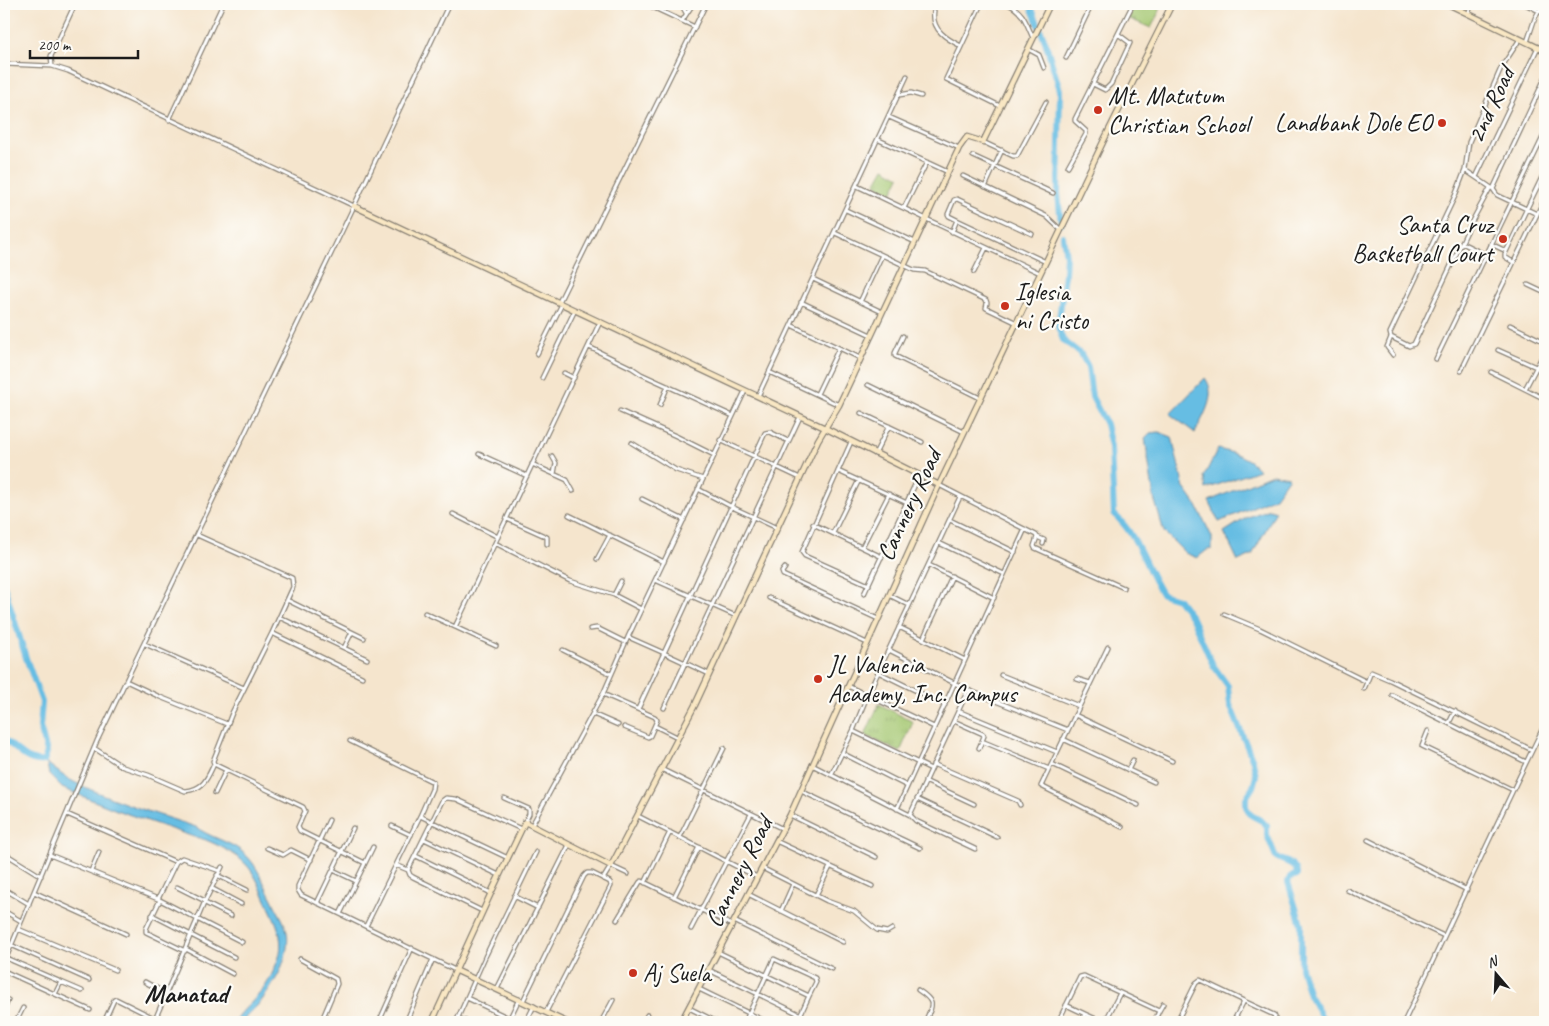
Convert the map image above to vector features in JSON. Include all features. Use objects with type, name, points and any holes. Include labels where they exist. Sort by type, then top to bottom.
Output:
[{"type":"street","points":[[52,66],[51,56],[75,4]]},
{"type":"street","points":[[169,120],[223,4]]},
{"type":"street","points":[[4,963],[94,748],[449,4]]},
{"type":"street","points":[[646,4],[695,27]]},
{"type":"street","points":[[681,4],[686,13]]},
{"type":"street","points":[[682,21],[692,4]]},
{"type":"street","points":[[537,354],[706,4]]},
{"type":"street","points":[[981,4],[946,79],[1000,106]]},
{"type":"street","points":[[1008,4],[1022,14],[1033,38]]},
{"type":"street","points":[[983,142],[1050,4]]},
{"type":"street","points":[[1066,58],[1092,4]]},
{"type":"street","points":[[1068,166],[1086,134],[1086,131],[1074,120],[1118,34],[1131,4]]},
{"type":"street","name":"Cannery Road","points":[[681,1022],[790,815],[939,485],[1060,230],[1172,4]]},
{"type":"street","points":[[1448,4],[1545,51]]},
{"type":"street","points":[[1468,14],[1472,4]]},
{"type":"street","points":[[1525,4],[1545,14]]},
{"type":"street","points":[[1527,42],[1538,11],[1543,4]]},
{"type":"street","points":[[934,11],[934,18],[940,32],[949,40],[961,46]]},
{"type":"street","points":[[1093,84],[1104,90],[1111,84],[1130,45],[1129,40],[1118,34]]},
{"type":"street","points":[[1393,355],[1387,348],[1391,337],[1390,333],[1455,196],[1465,170],[1469,142],[1501,68],[1520,39]]},
{"type":"street","name":"2nd Road","points":[[1476,177],[1538,47]]},
{"type":"street","points":[[1028,49],[1039,55],[1044,68]]},
{"type":"street","points":[[4,64],[52,66],[68,71],[825,428],[1026,530],[1044,540],[1043,544]]},
{"type":"street","points":[[758,397],[879,140],[907,76]]},
{"type":"street","points":[[1391,337],[1409,346],[1413,346],[1470,225],[1492,188],[1545,78]]},
{"type":"street","points":[[899,95],[911,93],[921,96]]},
{"type":"street","points":[[603,879],[638,816],[710,675],[800,478],[825,428],[839,405],[959,148],[967,137],[1013,156],[1019,154],[1046,102]]},
{"type":"street","points":[[890,116],[959,148]]},
{"type":"street","points":[[1436,359],[1545,134]]},
{"type":"street","points":[[879,140],[948,172]]},
{"type":"street","points":[[985,187],[1002,150]]},
{"type":"street","points":[[973,156],[1053,192]]},
{"type":"street","points":[[904,208],[927,162]]},
{"type":"street","points":[[1465,170],[1492,188],[1495,194],[1537,214]]},
{"type":"street","points":[[1513,262],[1505,256],[1506,251],[1545,171]]},
{"type":"street","points":[[963,176],[1046,216],[1060,230]]},
{"type":"street","points":[[857,186],[1040,273]]},
{"type":"street","points":[[1461,371],[1545,198]]},
{"type":"street","points":[[1032,234],[955,199],[948,214],[1046,262]]},
{"type":"street","points":[[846,210],[915,242]]},
{"type":"street","points":[[952,232],[957,220]]},
{"type":"street","points":[[835,232],[904,266],[914,270],[926,271],[986,300],[986,308],[1016,323]]},
{"type":"street","points":[[1462,243],[1486,255]]},
{"type":"street","points":[[1492,244],[1506,251]]},
{"type":"street","points":[[974,272],[986,248]]},
{"type":"street","points":[[860,302],[882,255]]},
{"type":"street","points":[[812,279],[882,312]]},
{"type":"street","points":[[1528,285],[1545,293]]},
{"type":"street","points":[[802,302],[871,335]]},
{"type":"street","points":[[542,378],[575,310]]},
{"type":"street","points":[[455,627],[600,322]]},
{"type":"street","points":[[791,325],[860,358]]},
{"type":"street","points":[[1510,325],[1545,342]]},
{"type":"street","points":[[902,336],[895,356],[980,398]]},
{"type":"street","points":[[589,347],[733,416]]},
{"type":"street","points":[[816,394],[839,348]]},
{"type":"street","points":[[1498,350],[1545,371]]},
{"type":"street","points":[[1525,389],[1545,351]]},
{"type":"street","points":[[769,372],[839,405]]},
{"type":"street","points":[[1491,372],[1545,399]]},
{"type":"street","points":[[564,373],[574,378]]},
{"type":"street","points":[[660,405],[668,386]]},
{"type":"street","points":[[868,386],[964,432]]},
{"type":"street","points":[[532,825],[603,694],[625,642],[744,390]]},
{"type":"street","points":[[620,411],[714,455]]},
{"type":"street","points":[[861,413],[922,442]]},
{"type":"street","points":[[664,708],[800,417]]},
{"type":"street","points":[[875,454],[889,426]]},
{"type":"street","points":[[638,709],[766,432],[770,432],[788,441]]},
{"type":"street","points":[[720,440],[800,478]]},
{"type":"street","points":[[851,442],[813,524],[802,554],[869,585]]},
{"type":"street","points":[[632,443],[676,470],[703,479]]},
{"type":"street","points":[[479,454],[527,476]]},
{"type":"street","points":[[552,456],[556,463],[554,474]]},
{"type":"street","points":[[532,464],[567,480],[573,491]]},
{"type":"street","points":[[838,471],[906,502]]},
{"type":"street","points":[[864,594],[919,476]]},
{"type":"street","points":[[833,533],[859,480]]},
{"type":"street","points":[[698,489],[777,528]]},
{"type":"street","points":[[861,547],[889,494]]},
{"type":"street","points":[[831,775],[960,497]]},
{"type":"street","points":[[642,499],[684,520]]},
{"type":"street","points":[[453,514],[498,537]]},
{"type":"street","points":[[569,515],[664,562]]},
{"type":"street","points":[[506,519],[547,537],[547,544]]},
{"type":"street","points":[[950,520],[1016,552]]},
{"type":"street","points":[[813,524],[882,557]]},
{"type":"street","points":[[897,809],[1004,574],[1026,530]]},
{"type":"street","points":[[94,748],[123,767],[148,775],[185,791],[205,783],[214,764],[213,758],[227,724],[272,633],[294,583],[288,575],[196,535]]},
{"type":"street","points":[[598,559],[610,535]]},
{"type":"street","points":[[1037,537],[1035,548],[1124,588]]},
{"type":"street","points":[[495,543],[570,580],[614,595],[641,609]]},
{"type":"street","points":[[939,543],[1004,574]]},
{"type":"street","points":[[929,565],[994,598]]},
{"type":"street","points":[[785,568],[782,572],[784,575],[878,619]]},
{"type":"street","points":[[923,639],[952,576]]},
{"type":"street","points":[[655,580],[736,616]]},
{"type":"street","points":[[614,595],[621,581]]},
{"type":"street","points":[[889,595],[909,605]]},
{"type":"street","points":[[769,598],[867,642]]},
{"type":"street","points":[[287,600],[364,638]]},
{"type":"street","points":[[425,613],[496,646]]},
{"type":"street","points":[[1224,614],[1260,629],[1367,682]]},
{"type":"street","points":[[279,617],[367,659]]},
{"type":"street","points":[[899,627],[965,660]]},
{"type":"street","points":[[590,629],[597,628],[625,642]]},
{"type":"street","points":[[344,648],[352,632]]},
{"type":"street","points":[[272,633],[362,677]]},
{"type":"street","points":[[628,637],[710,675]]},
{"type":"street","points":[[145,644],[244,688]]},
{"type":"street","points":[[1108,647],[1042,787],[1122,827]]},
{"type":"street","points":[[563,650],[612,674]]},
{"type":"street","points":[[889,650],[968,690],[1068,730]]},
{"type":"street","points":[[878,672],[945,705]]},
{"type":"street","points":[[1364,688],[1372,672],[1403,685],[1532,750]]},
{"type":"street","points":[[1001,675],[1079,706]]},
{"type":"street","points":[[1077,679],[1090,683]]},
{"type":"street","points":[[126,681],[227,724]]},
{"type":"street","points":[[848,686],[934,727]]},
{"type":"street","points":[[910,815],[968,690]]},
{"type":"street","points":[[603,694],[654,717],[657,723],[650,736],[646,737],[624,727]]},
{"type":"street","points":[[1392,695],[1526,762]]},
{"type":"street","points":[[958,711],[1057,752]]},
{"type":"street","points":[[1449,723],[1455,711]]},
{"type":"street","points":[[593,714],[618,725]]},
{"type":"street","points":[[1075,715],[1172,761]]},
{"type":"street","points":[[954,721],[983,734],[984,736],[978,748]]},
{"type":"street","points":[[1404,1022],[1545,724]]},
{"type":"street","points":[[655,726],[677,737]]},
{"type":"street","points":[[853,731],[931,769]]},
{"type":"street","points":[[1428,731],[1422,746],[1513,790]]},
{"type":"street","points":[[1063,739],[1154,782]]},
{"type":"street","points":[[350,741],[433,782],[432,789],[420,816],[366,926]]},
{"type":"street","points":[[982,741],[1049,769]]},
{"type":"street","points":[[680,837],[724,748]]},
{"type":"street","points":[[842,753],[908,786]]},
{"type":"street","points":[[1128,770],[1133,760]]},
{"type":"street","points":[[214,764],[303,807],[304,811],[298,829],[302,833],[365,863]]},
{"type":"street","points":[[933,764],[1016,800],[1020,805]]},
{"type":"street","points":[[1052,764],[1138,805]]},
{"type":"street","points":[[812,765],[910,815],[916,821],[975,849]]},
{"type":"street","points":[[661,769],[783,829]]},
{"type":"street","points":[[215,793],[226,770]]},
{"type":"street","points":[[925,781],[974,804]]},
{"type":"street","points":[[801,791],[920,848]]},
{"type":"street","points":[[408,870],[442,801],[446,798],[452,798],[521,829]]},
{"type":"street","points":[[432,1022],[482,910],[529,814],[528,809],[504,798]]},
{"type":"street","points":[[917,800],[997,836]]},
{"type":"street","points":[[67,814],[176,862]]},
{"type":"street","points":[[691,929],[751,814]]},
{"type":"street","points":[[790,815],[876,857]]},
{"type":"street","points":[[420,816],[508,858]]},
{"type":"street","points":[[638,816],[757,877]]},
{"type":"street","points":[[329,820],[303,874],[298,890],[304,898],[566,1022]]},
{"type":"street","points":[[525,822],[628,874]]},
{"type":"street","points":[[392,826],[411,835]]},
{"type":"street","points":[[317,903],[352,828]]},
{"type":"street","points":[[645,883],[670,832]]},
{"type":"street","points":[[424,839],[499,875]]},
{"type":"street","points":[[1368,840],[1467,890]]},
{"type":"street","points":[[776,841],[872,886]]},
{"type":"street","points":[[497,989],[570,844]]},
{"type":"street","points":[[674,897],[699,847]]},
{"type":"street","points":[[267,848],[282,855],[291,850],[311,860]]},
{"type":"street","points":[[340,914],[373,848]]},
{"type":"street","points":[[91,871],[99,852]]},
{"type":"street","points":[[456,1022],[536,852]]},
{"type":"street","points":[[4,853],[41,876]]},
{"type":"street","points":[[50,855],[159,900],[242,942]]},
{"type":"street","points":[[416,856],[490,893]]},
{"type":"street","points":[[233,974],[146,932],[146,929],[176,862],[180,858],[218,873],[247,890]]},
{"type":"street","points":[[396,865],[408,870],[409,874],[413,877],[482,910]]},
{"type":"street","points":[[156,1019],[211,888],[222,867]]},
{"type":"street","points":[[816,895],[830,867]]},
{"type":"street","points":[[762,868],[854,912],[876,930],[884,932],[892,929]]},
{"type":"street","points":[[333,870],[356,881]]},
{"type":"street","points":[[467,998],[509,1020],[584,876],[589,872],[610,882],[611,886],[546,1012]]},
{"type":"street","points":[[617,920],[640,882],[645,883],[700,910],[733,923],[832,969]]},
{"type":"street","points":[[780,911],[793,884]]},
{"type":"street","points":[[177,887],[231,916]]},
{"type":"street","points":[[4,888],[29,904]]},
{"type":"street","points":[[211,888],[241,904]]},
{"type":"street","points":[[1347,890],[1444,936]]},
{"type":"street","points":[[34,892],[126,934]]},
{"type":"street","points":[[748,894],[843,942]]},
{"type":"street","points":[[514,896],[538,908]]},
{"type":"street","points":[[4,911],[21,921]]},
{"type":"street","points":[[152,915],[234,957]]},
{"type":"street","points":[[18,929],[116,970]]},
{"type":"street","points":[[4,942],[89,980]]},
{"type":"street","points":[[379,1022],[412,948]]},
{"type":"street","points":[[718,952],[810,996]]},
{"type":"street","points":[[6,958],[82,990]]},
{"type":"street","points":[[300,959],[336,979],[337,984],[320,1022]]},
{"type":"street","points":[[406,1022],[433,959]]},
{"type":"street","points":[[745,1022],[772,960],[776,959],[815,978],[816,982],[798,1022]]},
{"type":"street","points":[[709,970],[801,1015]]},
{"type":"street","points":[[4,971],[90,1010]]},
{"type":"street","points":[[1058,1022],[1082,976],[1159,1011]]},
{"type":"street","points":[[1176,1022],[1199,980],[1274,1015],[1273,1022]]},
{"type":"street","points":[[55,994],[61,982]]},
{"type":"street","points":[[145,982],[167,994]]},
{"type":"street","points":[[699,990],[767,1022]]},
{"type":"street","points":[[918,990],[930,998],[931,1002],[924,1022]]},
{"type":"street","points":[[1066,1005],[1104,1022],[1120,993]]},
{"type":"street","points":[[104,1022],[116,999],[166,1022]]},
{"type":"street","points":[[4,1010],[8,1000]]},
{"type":"street","points":[[601,1022],[613,1000]]},
{"type":"street","points":[[1238,1022],[1233,1021],[1244,1001]]},
{"type":"street","points":[[1154,1022],[1163,1004]]},
{"type":"street","points":[[526,1022],[534,1006]]},
{"type":"street","points":[[16,1022],[23,1008]]},
{"type":"street","points":[[689,1008],[717,1022]]},
{"type":"street","points":[[1081,1022],[1085,1014]]},
{"type":"street","points":[[643,1022],[647,1015]]},
{"type":"street","points":[[552,1022],[554,1016]]},
{"type":"street","points":[[1179,1017],[1189,1022]]},
{"type":"street","points":[[458,1018],[468,1022]]},
{"type":"green space","points":[[1135,4],[1152,4],[1161,8],[1151,28],[1128,18]]},
{"type":"green space","points":[[884,168],[900,177],[892,193],[875,184]]},
{"type":"green space","points":[[879,704],[913,722],[900,752],[865,735]]},
{"type":"water","points":[[1205,378],[1209,385],[1210,398],[1195,433],[1170,414]]},
{"type":"water","points":[[1159,432],[1172,437],[1184,488],[1197,506],[1212,537],[1212,549],[1207,550],[1197,558],[1185,553],[1164,532],[1154,498],[1145,438],[1150,433]]},
{"type":"water","points":[[1218,449],[1246,459],[1259,470],[1206,489],[1204,476]]},
{"type":"water","points":[[1272,474],[1289,477],[1275,497],[1219,522],[1209,501]]},
{"type":"water","points":[[1269,509],[1276,511],[1252,555],[1238,561],[1224,532],[1246,518]]},
{"type":"water","points":[[47,763],[68,779],[90,790],[196,827],[237,848],[250,859],[285,924],[288,936],[286,953],[275,981],[243,1022],[234,1022],[268,981],[279,957],[281,944],[275,920],[251,870],[237,857],[208,841],[119,811],[62,788],[49,775]]},
{"type":"waterway","points":[[1030,4],[1045,41],[1060,90],[1058,194],[1061,223]]},
{"type":"waterway","points":[[1063,236],[1066,256],[1058,327],[1063,340],[1081,354],[1088,367],[1092,397],[1106,424],[1111,447],[1114,514],[1123,523],[1136,542],[1162,594],[1178,599],[1192,618],[1213,665],[1228,686],[1230,705],[1253,761],[1256,776],[1253,787],[1246,798],[1246,807],[1251,815],[1267,826],[1267,835],[1276,857],[1293,865],[1295,868],[1297,875],[1290,877],[1288,882],[1301,924],[1301,968],[1309,995],[1325,1022]]},
{"type":"waterway","points":[[4,586],[26,658],[42,702],[40,727],[47,752],[44,761]]},
{"type":"waterway","points":[[4,740],[32,760],[44,761]]},
{"type":"place","name":"Mt. Matutum Christian School","points":[[1098,110]]},
{"type":"place","name":"Landbank Dole EO","points":[[1442,123]]},
{"type":"place","name":"Santa Cruz Basketball Court","points":[[1503,239]]},
{"type":"place","name":"Iglesia ni Cristo","points":[[1005,306]]},
{"type":"place","name":"JL Valencia Academy, Inc. Campus","points":[[818,679]]},
{"type":"place","name":"Aj Suela","points":[[633,973]]},
{"type":"district","name":"Manatad","points":[[186,993]]}]
